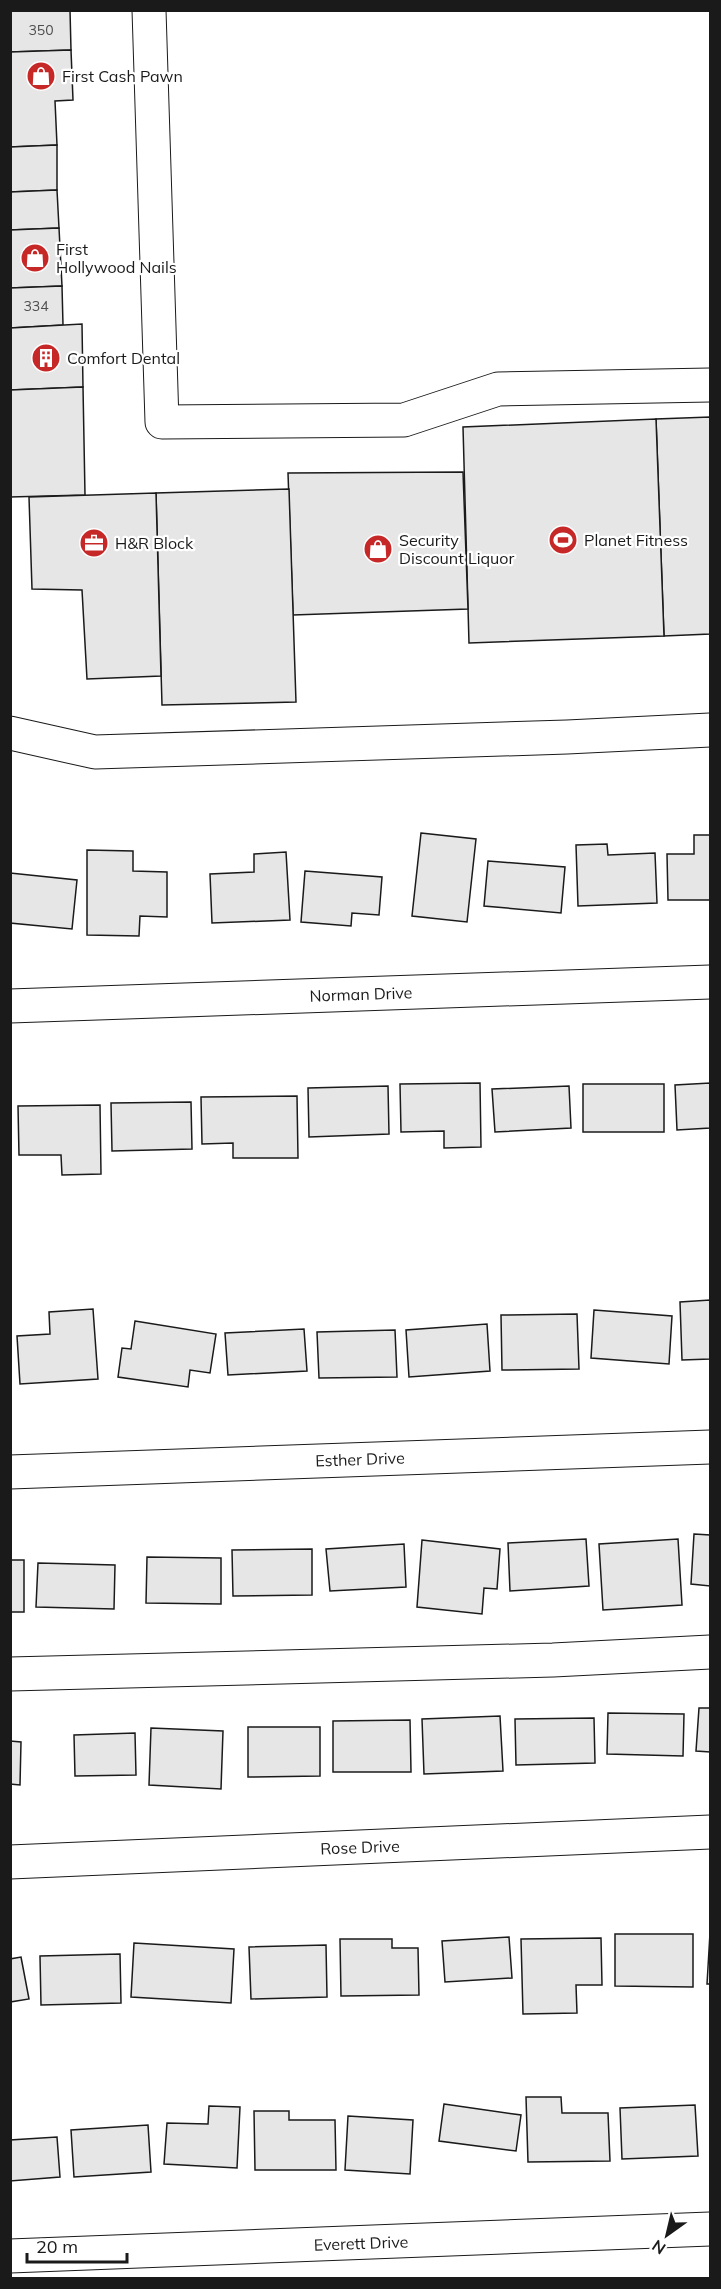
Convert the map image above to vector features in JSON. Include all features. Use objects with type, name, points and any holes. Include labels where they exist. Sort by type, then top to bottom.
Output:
[{"type":"street","points":[[149,10],[162,422],[404,420],[498,389],[711,385]]},
{"type":"street","points":[[10,733],[95,752],[567,737],[711,730]]},
{"type":"street","name":"Norman Drive","points":[[10,1006],[711,982]]},
{"type":"street","name":"Esther Drive","points":[[10,1472],[711,1447]]},
{"type":"street","points":[[10,1674],[553,1660],[711,1652]]},
{"type":"street","name":"Rose Drive","points":[[10,1862],[711,1832]]},
{"type":"street","name":"Everett Drive","points":[[10,2256],[711,2229]]},
{"type":"building","points":[[10,10],[70,10],[71,50],[10,52]]},
{"type":"building","name":"First Cash Pawn","points":[[71,50],[73,100],[55,101],[57,145],[10,147],[10,52]]},
{"type":"building","points":[[57,145],[57,190],[10,192],[10,147]]},
{"type":"building","points":[[57,190],[59,228],[10,230],[10,192]]},
{"type":"building","name":"First Hollywood Nails","points":[[59,228],[62,286],[10,288],[10,230]]},
{"type":"building","points":[[62,286],[63,325],[10,328],[10,288]]},
{"type":"building","name":"Comfort Dental","points":[[82,324],[83,387],[10,390],[10,328]]},
{"type":"building","points":[[83,387],[85,495],[10,497],[10,390]]},
{"type":"building","points":[[710,417],[710,634],[664,636],[656,419]]},
{"type":"building","name":"Planet Fitness","points":[[656,419],[664,636],[469,643],[463,427]]},
{"type":"building","name":"Security Discount Liquor","points":[[463,472],[468,609],[293,615],[288,473]]},
{"type":"building","points":[[289,489],[296,702],[162,705],[156,493]]},
{"type":"building","name":"H&R Block","points":[[156,493],[161,676],[87,679],[82,590],[32,589],[29,497]]},
{"type":"building","points":[[421,833],[476,839],[467,922],[412,916]]},
{"type":"building","points":[[694,835],[710,835],[710,900],[668,900],[667,854],[694,854]]},
{"type":"building","points":[[607,844],[608,855],[655,853],[657,903],[578,906],[576,845]]},
{"type":"building","points":[[87,850],[133,851],[133,871],[167,872],[167,917],[140,916],[139,936],[87,935]]},
{"type":"building","points":[[286,852],[290,920],[212,923],[210,874],[254,872],[254,854]]},
{"type":"building","points":[[488,861],[565,867],[561,913],[484,906]]},
{"type":"building","points":[[305,871],[382,877],[379,915],[352,913],[351,926],[301,922]]},
{"type":"building","points":[[10,873],[77,880],[72,929],[10,923]]},
{"type":"building","points":[[480,1083],[481,1147],[444,1148],[444,1131],[401,1132],[400,1084]]},
{"type":"building","points":[[710,1083],[710,1128],[677,1130],[675,1085]]},
{"type":"building","points":[[583,1084],[664,1084],[664,1132],[583,1132]]},
{"type":"building","points":[[388,1086],[389,1134],[309,1137],[308,1088]]},
{"type":"building","points":[[569,1086],[571,1128],[495,1132],[492,1089]]},
{"type":"building","points":[[297,1096],[298,1158],[233,1158],[233,1143],[202,1144],[201,1097]]},
{"type":"building","points":[[191,1102],[192,1149],[112,1151],[111,1103]]},
{"type":"building","points":[[100,1105],[101,1174],[62,1175],[61,1155],[19,1155],[18,1106]]},
{"type":"building","points":[[710,1300],[710,1359],[682,1360],[680,1302]]},
{"type":"building","points":[[93,1309],[98,1379],[20,1384],[17,1336],[50,1334],[49,1312]]},
{"type":"building","points":[[594,1310],[672,1316],[669,1364],[591,1358]]},
{"type":"building","points":[[577,1314],[579,1369],[502,1370],[501,1315]]},
{"type":"building","points":[[135,1321],[216,1334],[210,1373],[190,1370],[188,1387],[118,1377],[122,1348],[131,1349]]},
{"type":"building","points":[[487,1324],[490,1371],[409,1377],[406,1330]]},
{"type":"building","points":[[304,1329],[307,1371],[228,1375],[225,1333]]},
{"type":"building","points":[[395,1330],[397,1377],[319,1378],[317,1332]]},
{"type":"building","points":[[694,1534],[710,1535],[710,1586],[691,1584]]},
{"type":"building","points":[[586,1539],[589,1586],[510,1591],[508,1543]]},
{"type":"building","points":[[678,1539],[682,1605],[603,1610],[599,1544]]},
{"type":"building","points":[[422,1540],[500,1549],[497,1589],[484,1588],[482,1614],[417,1607]]},
{"type":"building","points":[[404,1544],[406,1587],[330,1591],[326,1549]]},
{"type":"building","points":[[312,1549],[312,1595],[233,1596],[232,1550]]},
{"type":"building","points":[[147,1557],[221,1558],[221,1604],[146,1603]]},
{"type":"building","points":[[10,1560],[24,1560],[24,1612],[10,1612]]},
{"type":"building","points":[[38,1563],[115,1565],[114,1609],[36,1607]]},
{"type":"building","points":[[699,1708],[710,1708],[710,1752],[696,1751]]},
{"type":"building","points":[[608,1713],[684,1714],[683,1756],[607,1754]]},
{"type":"building","points":[[500,1716],[503,1771],[424,1774],[422,1719]]},
{"type":"building","points":[[594,1718],[595,1763],[516,1765],[515,1719]]},
{"type":"building","points":[[410,1720],[411,1772],[333,1772],[333,1721]]},
{"type":"building","points":[[248,1727],[320,1727],[320,1776],[248,1777]]},
{"type":"building","points":[[151,1728],[223,1731],[221,1789],[149,1785]]},
{"type":"building","points":[[135,1733],[136,1775],[75,1776],[74,1735]]},
{"type":"building","points":[[10,1741],[21,1742],[20,1785],[10,1784]]},
{"type":"building","points":[[710,1933],[710,1984],[707,1984]]},
{"type":"building","points":[[615,1934],[693,1934],[693,1987],[615,1986]]},
{"type":"building","points":[[509,1937],[512,1978],[445,1982],[442,1941]]},
{"type":"building","points":[[601,1938],[602,1985],[576,1985],[577,2013],[523,2014],[521,1939]]},
{"type":"building","points":[[340,1939],[392,1939],[392,1948],[418,1948],[419,1995],[341,1996]]},
{"type":"building","points":[[134,1943],[234,1949],[231,2003],[131,1997]]},
{"type":"building","points":[[326,1945],[327,1997],[251,1999],[249,1947]]},
{"type":"building","points":[[120,1954],[121,2003],[41,2005],[40,1956]]},
{"type":"building","points":[[21,1957],[29,1999],[10,2002],[10,1959]]},
{"type":"building","points":[[526,2097],[561,2097],[562,2113],[608,2113],[610,2161],[528,2162]]},
{"type":"building","points":[[444,2104],[521,2115],[516,2151],[439,2141]]},
{"type":"building","points":[[695,2105],[698,2156],[622,2159],[620,2108]]},
{"type":"building","points":[[209,2106],[240,2107],[237,2168],[164,2164],[167,2123],[208,2124]]},
{"type":"building","points":[[254,2111],[289,2111],[289,2120],[335,2120],[336,2170],[255,2170]]},
{"type":"building","points":[[348,2116],[413,2120],[410,2174],[345,2170]]},
{"type":"building","points":[[148,2125],[151,2172],[74,2177],[71,2130]]},
{"type":"building","points":[[57,2137],[60,2177],[10,2181],[10,2140]]},
{"type":"place","name":"First Cash Pawn","points":[[41,76]]},
{"type":"place","name":"First Hollywood Nails","points":[[35,258]]},
{"type":"place","name":"Comfort Dental","points":[[46,358]]},
{"type":"place","name":"Planet Fitness","points":[[563,540]]},
{"type":"place","name":"H&R Block","points":[[94,543]]},
{"type":"place","name":"Security Discount Liquor","points":[[378,549]]}]
